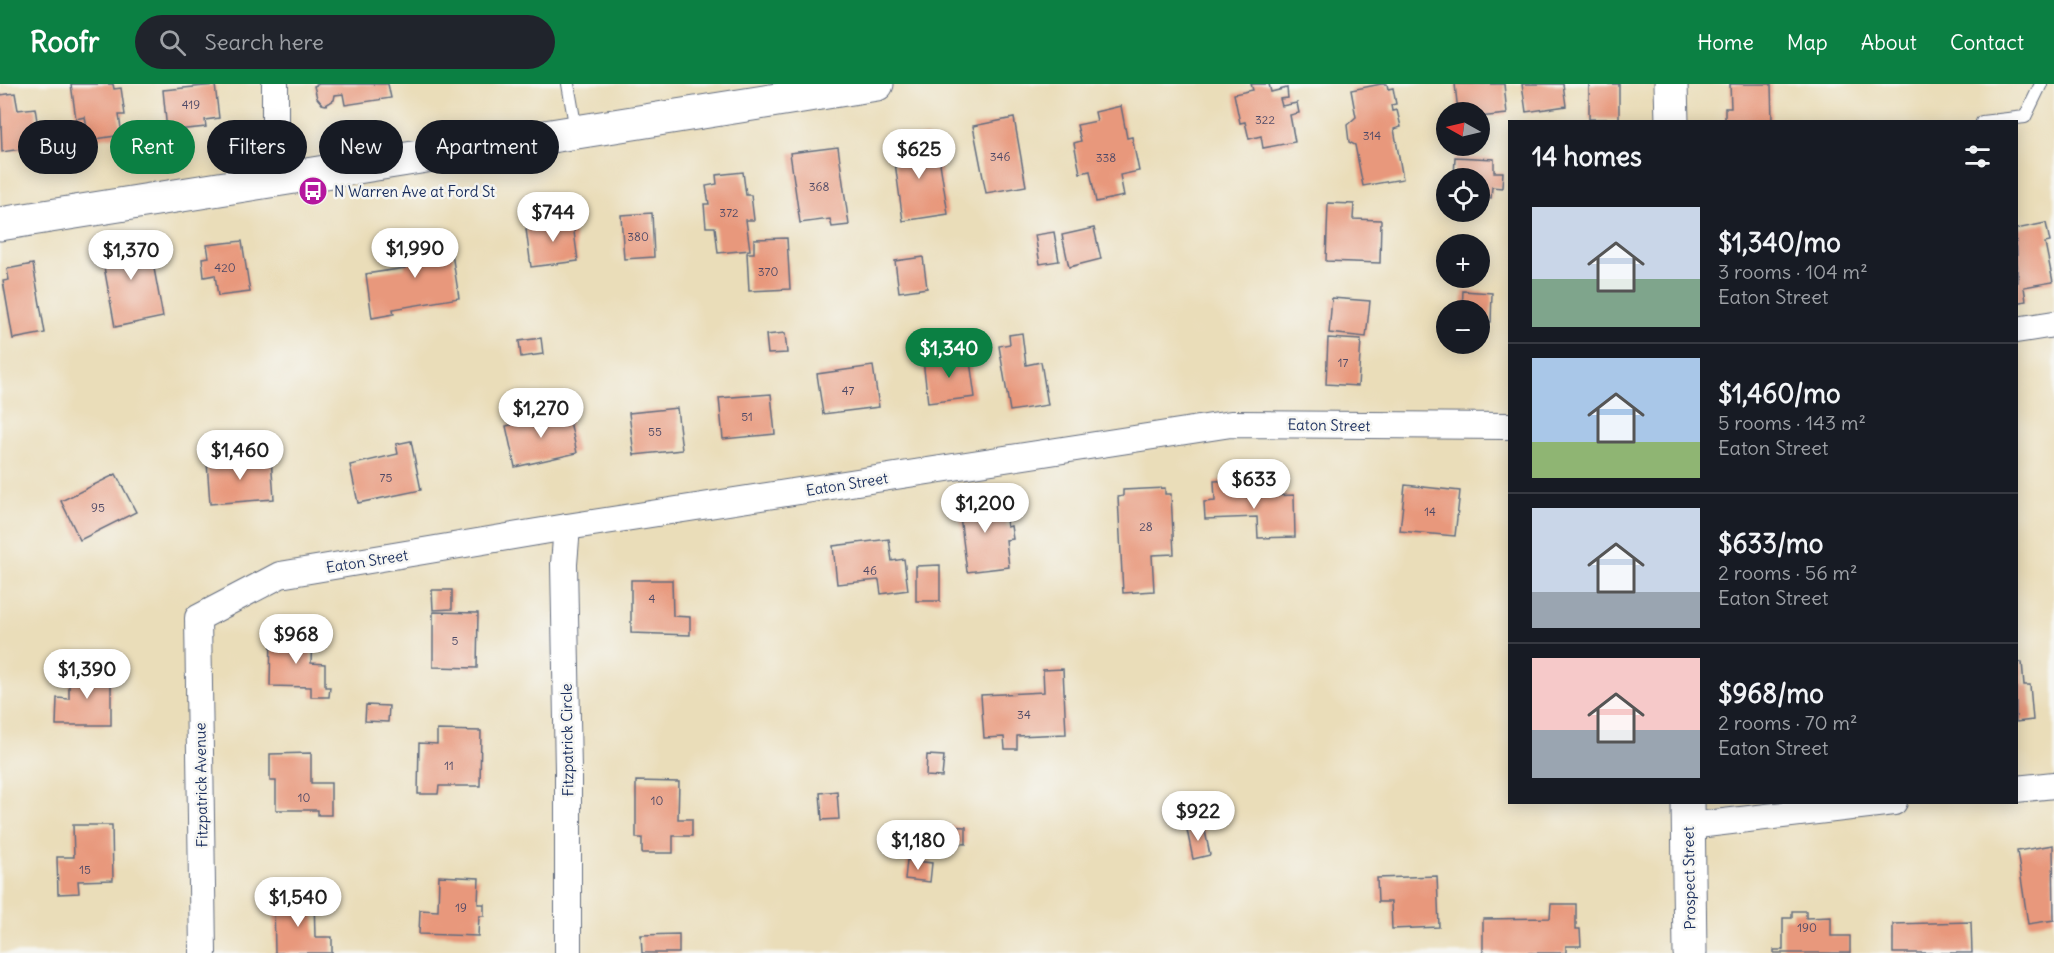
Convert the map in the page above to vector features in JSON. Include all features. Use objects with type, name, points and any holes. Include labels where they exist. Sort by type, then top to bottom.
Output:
[{"type":"street","points":[[275,84],[275,178]]},
{"type":"street","points":[[0,224],[275,178],[877,84]]},
{"type":"street","points":[[1671,84],[1672,120]]},
{"type":"street","points":[[2018,330],[2054,324]]},
{"type":"street","name":"Eaton Street","points":[[198,618],[280,575],[567,527],[1231,424],[1508,426]]},
{"type":"street","name":"Fitzpatrick Circle","points":[[567,527],[564,564],[568,771],[568,953]]},
{"type":"street","name":"Fitzpatrick Avenue","points":[[198,618],[203,953]]},
{"type":"street","points":[[2018,789],[2054,785]]},
{"type":"street","points":[[1688,814],[1860,804]]},
{"type":"street","name":"Prospect Street","points":[[1688,814],[1690,953]]},
{"type":"lane","points":[[568,84],[576,131]]},
{"type":"lane","points":[[1999,120],[2025,117],[2041,84]]},
{"type":"building","points":[[71,84],[113,84],[114,89],[121,88],[125,115],[119,115],[120,120],[110,120],[110,137],[98,139],[98,120],[86,120],[85,117],[76,119]]},
{"type":"building","points":[[319,84],[388,84],[391,98],[345,105],[343,94],[335,95],[334,100],[326,105],[317,98],[314,86]]},
{"type":"building","points":[[1251,84],[1269,84],[1271,92],[1287,88],[1288,98],[1280,99],[1282,106],[1297,103],[1299,113],[1290,115],[1295,142],[1263,148],[1261,136],[1249,139],[1245,122],[1240,123],[1234,94],[1253,90]]},
{"type":"building","points":[[1387,84],[1388,89],[1393,88],[1396,104],[1391,105],[1392,111],[1397,110],[1401,127],[1394,129],[1403,179],[1363,186],[1355,145],[1349,142],[1347,125],[1356,117],[1351,90]]},
{"type":"building","points":[[1455,84],[1504,84],[1507,114],[1490,116],[1490,102],[1457,102]]},
{"type":"building","points":[[1522,84],[1563,84],[1566,106],[1526,112]]},
{"type":"building","points":[[1589,84],[1619,84],[1619,119],[1589,119]]},
{"type":"building","points":[[1730,84],[1771,84],[1772,120],[1725,120],[1725,108],[1731,108]]},
{"type":"building","points":[[215,85],[219,118],[205,120],[206,127],[195,128],[195,120],[166,120],[163,90]]},
{"type":"building","points":[[15,93],[18,110],[35,108],[37,120],[18,120],[18,150],[2,152],[0,95]]},
{"type":"building","points":[[1121,106],[1127,138],[1132,137],[1139,171],[1120,175],[1124,196],[1096,202],[1090,171],[1080,173],[1074,143],[1081,141],[1077,125],[1097,121],[1095,112]]},
{"type":"building","points":[[1014,118],[1026,186],[986,193],[973,126]]},
{"type":"building","points":[[927,136],[930,159],[939,157],[948,214],[903,221],[892,141]]},
{"type":"building","points":[[838,147],[849,225],[832,227],[830,219],[800,223],[790,153]]},
{"type":"building","points":[[1455,157],[1494,159],[1494,172],[1503,172],[1502,188],[1492,187],[1490,198],[1490,168],[1454,168]]},
{"type":"building","points":[[743,172],[746,195],[751,195],[754,220],[746,220],[750,250],[718,253],[715,227],[706,227],[704,204],[709,204],[706,186],[717,184],[716,175]]},
{"type":"building","points":[[1328,203],[1354,204],[1353,219],[1381,220],[1380,263],[1326,261]]},
{"type":"building","points":[[652,213],[654,257],[624,259],[621,215]]},
{"type":"building","points":[[572,217],[578,261],[531,267],[526,229],[550,226],[550,220]]},
{"type":"building","points":[[2046,223],[2050,242],[2045,243],[2053,282],[2024,287],[2026,301],[2018,303],[2018,282],[2018,229]]},
{"type":"building","points":[[1094,228],[1101,259],[1069,267],[1062,235]]},
{"type":"building","points":[[1054,232],[1059,261],[1040,264],[1035,235]]},
{"type":"building","points":[[431,235],[432,244],[450,241],[459,298],[393,309],[394,314],[372,318],[366,274],[405,268],[402,249],[420,246],[418,237]]},
{"type":"building","points":[[148,236],[163,317],[115,327],[100,245]]},
{"type":"building","points":[[787,238],[790,289],[749,291],[747,253],[754,253],[754,239]]},
{"type":"building","points":[[242,241],[250,292],[218,296],[215,275],[204,277],[202,258],[209,257],[207,245]]},
{"type":"building","points":[[923,257],[927,288],[899,292],[895,261]]},
{"type":"building","points":[[33,264],[45,333],[13,339],[3,281],[9,280],[7,269]]},
{"type":"building","points":[[1463,291],[1492,293],[1491,322],[1490,300],[1463,300]]},
{"type":"building","points":[[1332,298],[1370,301],[1366,337],[1329,333]]},
{"type":"building","points":[[785,333],[787,353],[768,354],[766,335]]},
{"type":"building","points":[[1022,333],[1026,365],[1041,362],[1048,405],[1010,411],[999,346],[1010,344],[1009,335]]},
{"type":"building","points":[[541,338],[543,354],[521,357],[519,341]]},
{"type":"building","points":[[1328,338],[1361,340],[1358,386],[1326,384]]},
{"type":"building","points":[[969,354],[975,397],[928,403],[923,360]]},
{"type":"building","points":[[873,366],[879,407],[823,414],[817,374]]},
{"type":"building","points":[[771,394],[775,434],[723,439],[719,398]]},
{"type":"building","points":[[677,408],[682,450],[634,455],[629,413]]},
{"type":"building","points":[[568,412],[577,453],[515,467],[506,426],[515,424],[513,415],[524,413],[526,421]]},
{"type":"building","points":[[411,441],[421,490],[358,503],[350,465],[398,454],[396,444]]},
{"type":"building","points":[[271,458],[274,499],[210,504],[207,462]]},
{"type":"building","points":[[116,474],[136,512],[80,540],[61,501]]},
{"type":"building","points":[[1240,480],[1241,497],[1294,495],[1295,537],[1258,538],[1257,517],[1205,519],[1204,502],[1215,501],[1214,481]]},
{"type":"building","points":[[1405,485],[1460,491],[1455,536],[1400,531]]},
{"type":"building","points":[[1165,488],[1165,494],[1171,494],[1174,554],[1152,555],[1154,591],[1123,593],[1118,497],[1123,496],[1123,490]]},
{"type":"building","points":[[990,491],[992,504],[1004,503],[1007,527],[1011,526],[1013,539],[1006,540],[1009,567],[967,572],[959,508],[975,506],[974,493]]},
{"type":"building","points":[[889,539],[892,561],[904,559],[908,590],[881,594],[879,580],[837,584],[833,546]]},
{"type":"building","points":[[940,565],[940,601],[916,601],[916,566]]},
{"type":"building","points":[[631,580],[672,580],[673,616],[690,617],[690,635],[631,633]]},
{"type":"building","points":[[432,590],[452,590],[452,609],[433,610]]},
{"type":"building","points":[[433,612],[478,613],[477,668],[433,667]]},
{"type":"building","points":[[271,634],[312,635],[311,663],[325,664],[325,687],[330,687],[329,697],[311,697],[311,687],[270,686]]},
{"type":"building","points":[[2022,662],[2024,685],[2030,685],[2033,720],[2018,722],[2018,663]]},
{"type":"building","points":[[1063,669],[1066,734],[1017,736],[1017,749],[1005,749],[1004,737],[984,738],[981,695],[1044,692],[1043,670]]},
{"type":"building","points":[[69,671],[111,671],[111,725],[56,725],[57,698],[69,699]]},
{"type":"building","points":[[366,705],[389,706],[388,722],[365,721]]},
{"type":"building","points":[[437,730],[481,731],[480,786],[439,786],[438,794],[418,794],[419,743],[437,744]]},
{"type":"building","points":[[311,753],[311,783],[331,783],[331,815],[318,815],[318,810],[276,810],[276,781],[270,781],[270,754]]},
{"type":"building","points":[[927,755],[944,756],[942,777],[926,776]]},
{"type":"building","points":[[636,781],[679,782],[678,819],[692,819],[692,836],[673,836],[673,853],[642,853],[642,838],[636,838]]},
{"type":"building","points":[[837,791],[839,819],[822,820],[820,793]]},
{"type":"building","points":[[73,825],[112,825],[113,880],[78,881],[79,893],[58,894],[57,857],[74,857]]},
{"type":"building","points":[[944,826],[966,827],[966,844],[943,843]]},
{"type":"building","points":[[1204,826],[1210,855],[1193,859],[1187,830]]},
{"type":"building","points":[[2053,845],[2054,920],[2028,924],[2017,851]]},
{"type":"building","points":[[907,860],[932,863],[930,882],[905,879]]},
{"type":"building","points":[[439,876],[479,878],[478,904],[484,904],[484,916],[479,916],[478,936],[419,934],[420,910],[438,911]]},
{"type":"building","points":[[1437,876],[1439,927],[1392,929],[1391,902],[1378,902],[1377,878]]},
{"type":"building","points":[[314,898],[315,937],[332,937],[332,953],[275,953],[274,900]]},
{"type":"building","points":[[1551,904],[1576,904],[1576,929],[1580,929],[1581,946],[1566,946],[1566,953],[1483,953],[1483,919],[1550,918]]},
{"type":"building","points":[[1792,911],[1806,911],[1806,918],[1831,917],[1831,936],[1850,936],[1850,953],[1774,953],[1774,950],[1783,950],[1783,918],[1792,918]]},
{"type":"building","points":[[1971,922],[1972,953],[1893,953],[1893,924]]},
{"type":"building","points":[[679,934],[679,953],[642,953],[641,935]]},
{"type":"place","name":"N Warren Ave at Ford St","points":[[313,191]]}]
